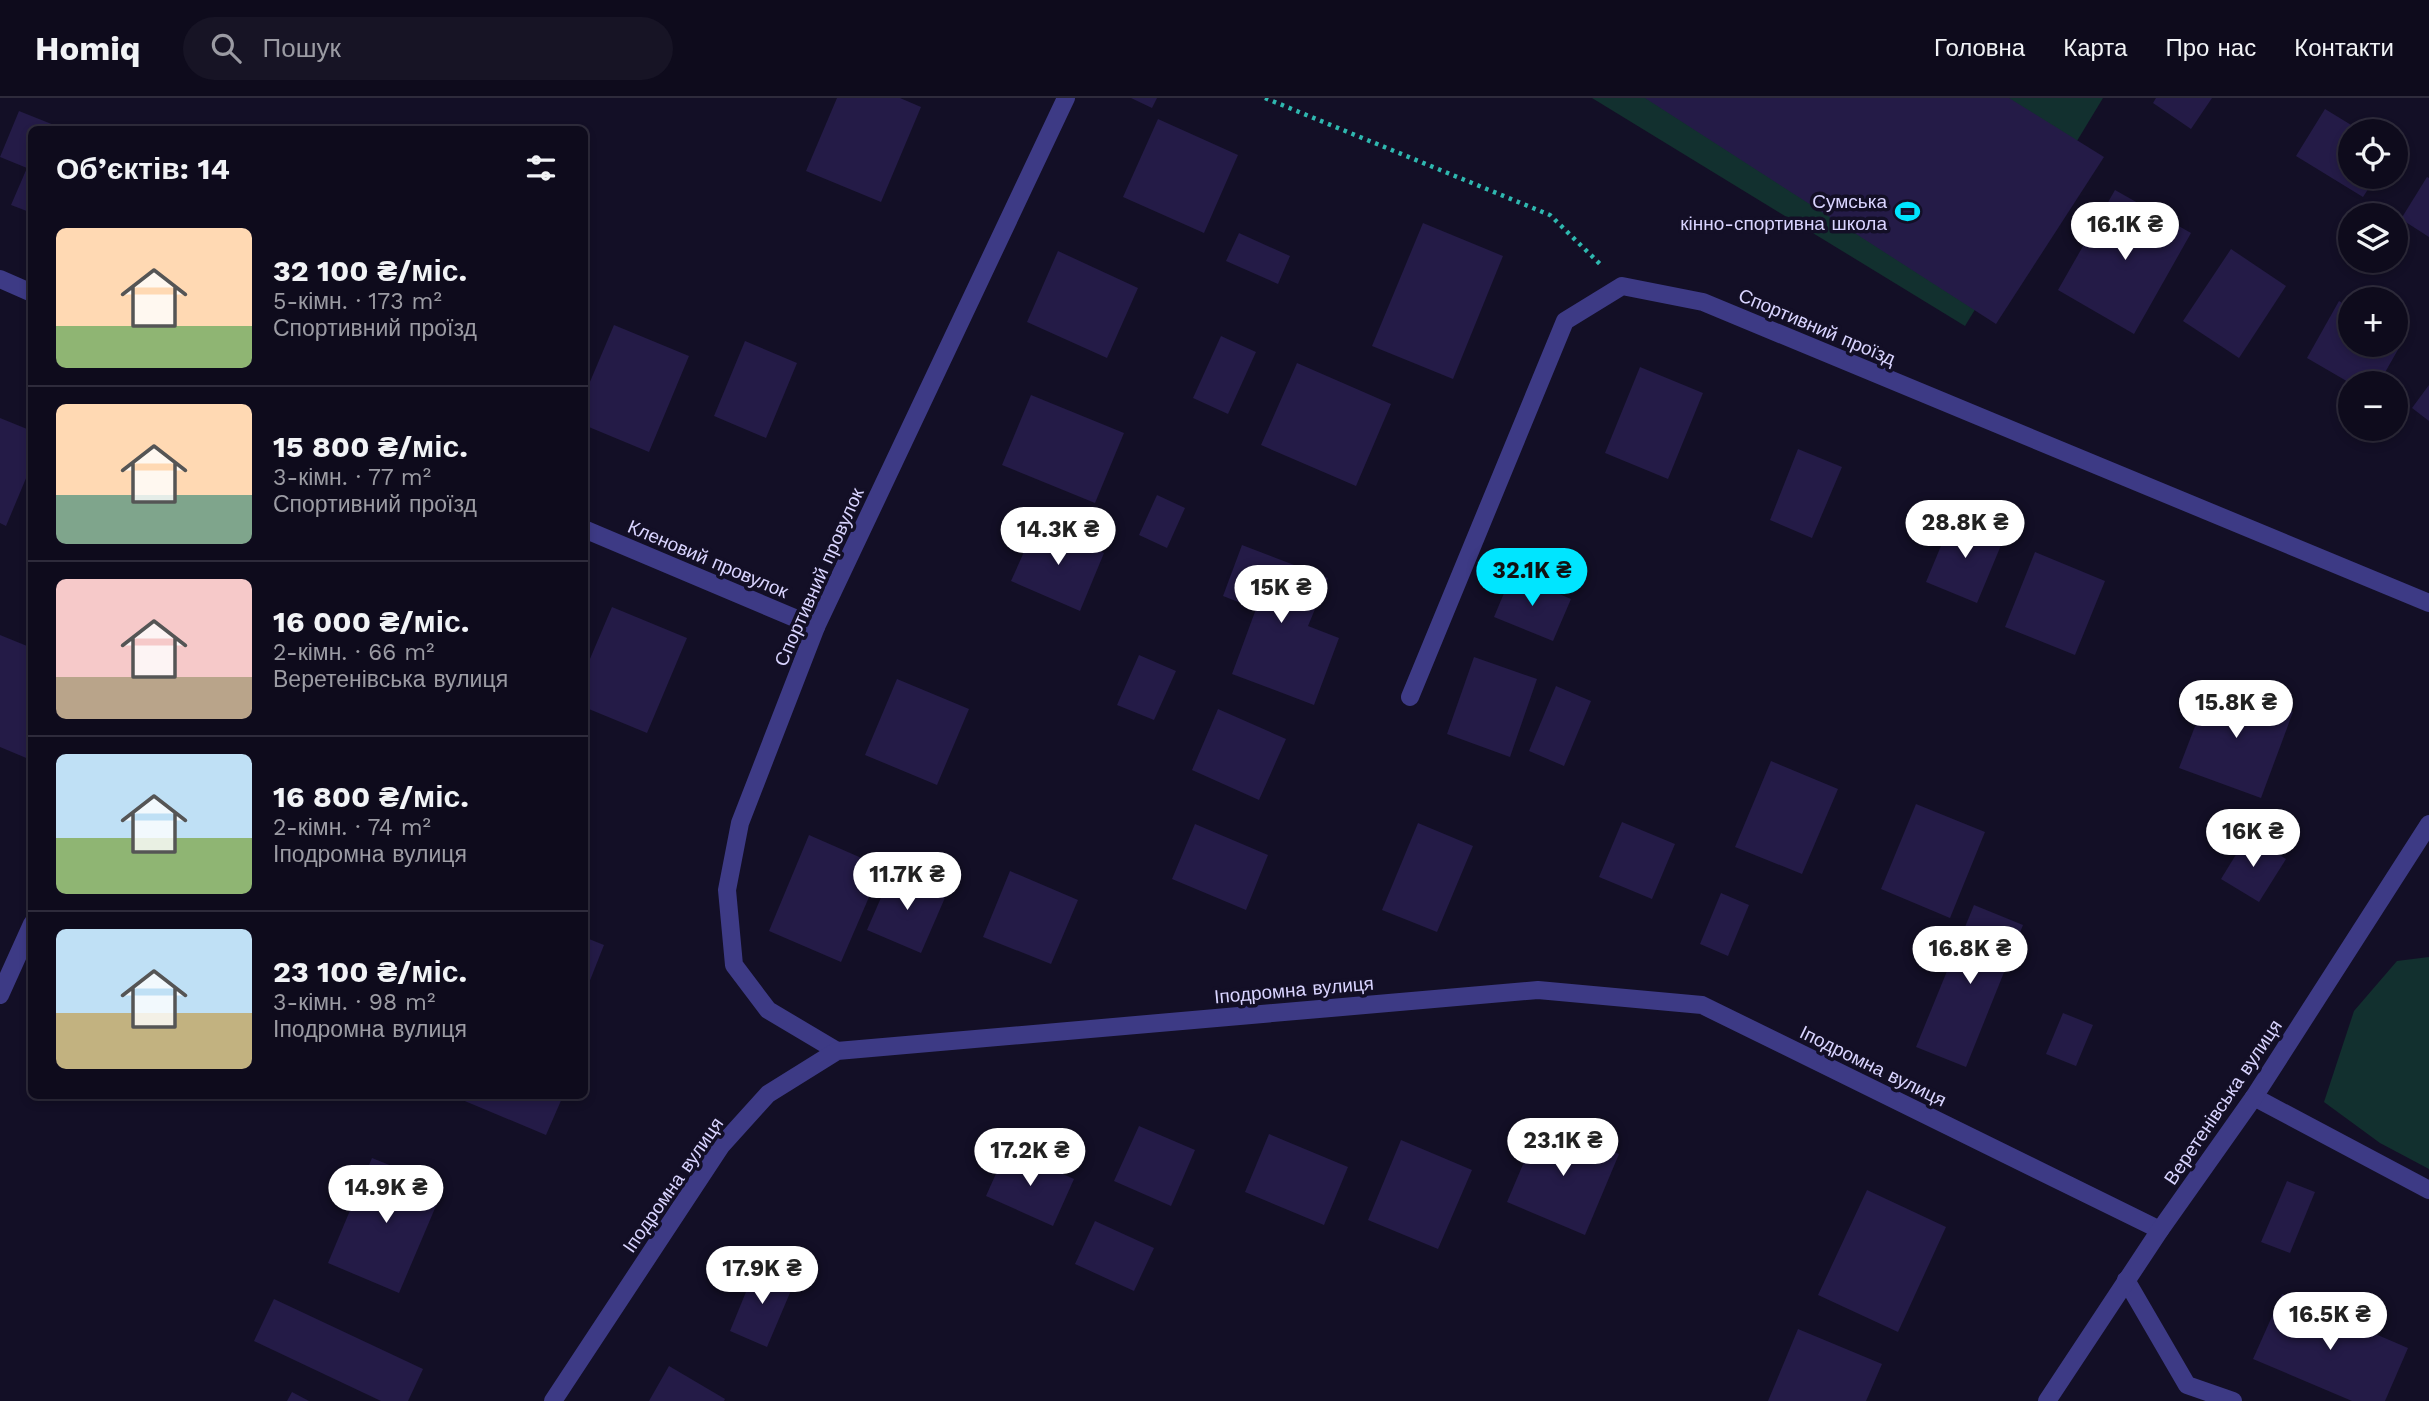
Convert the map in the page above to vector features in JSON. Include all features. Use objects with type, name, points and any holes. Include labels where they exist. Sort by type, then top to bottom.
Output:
[{"type":"street","name":"Спортивний провулок","points":[[837,1051],[768,1010],[734,965],[727,890],[740,823],[816,627],[1066,98]]},
{"type":"street","points":[[0,279],[28,291]]},
{"type":"street","name":"Спортивний проїзд","points":[[1622,286],[1703,302],[2429,603]]},
{"type":"street","points":[[1410,697],[1565,321],[1622,286]]},
{"type":"street","name":"Кленовий провулок","points":[[588,531],[816,627]]},
{"type":"street","name":"Веретенівська вулиця","points":[[2047,1401],[2160,1230],[2254,1097],[2429,824]]},
{"type":"street","points":[[0,995],[28,933]]},
{"type":"street","name":"Іподромна вулиця","points":[[553,1401],[721,1146],[768,1094],[837,1051],[1538,990],[1702,1005],[2160,1230]]},
{"type":"street","points":[[2254,1097],[2429,1190]]},
{"type":"street","points":[[2126,1280],[2187,1385],[2232,1401]]},
{"type":"path","points":[[1265,98],[1550,215],[1622,286]]},
{"type":"green space","name":"Сумська кінно-спортивна школа","points":[[1592,98],[2103,98],[1965,326]]},
{"type":"green space","points":[[2429,957],[2429,1169],[2380,1143],[2324,1102],[2354,1011],[2397,961]]},
{"type":"building","points":[[837,98],[900,98],[921,107],[881,202],[806,171]]},
{"type":"building","points":[[1131,98],[1157,98],[1152,108]]},
{"type":"building","name":"Сумська кінно-спортивна школа","points":[[1645,98],[2009,98],[2104,157],[1996,324]]},
{"type":"building","points":[[2156,98],[2212,98],[2191,129],[2153,103]]},
{"type":"building","points":[[2325,109],[2341,119],[2338,119],[2338,182],[2296,156]]},
{"type":"building","points":[[19,111],[56,126],[28,126],[28,211],[11,205],[27,168],[0,157]]},
{"type":"building","points":[[1158,119],[1238,155],[1204,233],[1123,197]]},
{"type":"building","points":[[2427,177],[2429,178],[2429,237],[2408,224],[2408,208]]},
{"type":"building","points":[[2350,189],[2368,189],[2363,197]]},
{"type":"building","points":[[2115,190],[2191,233],[2134,334],[2058,290]]},
{"type":"building","points":[[1423,223],[1503,256],[1453,379],[1372,346]]},
{"type":"building","points":[[1239,233],[1290,256],[1278,284],[1226,261]]},
{"type":"building","points":[[2231,249],[2286,286],[2239,358],[2183,321]]},
{"type":"building","points":[[1058,251],[1138,288],[1107,358],[1027,322]]},
{"type":"building","points":[[2338,303],[2338,357],[2394,357],[2386,371],[2338,371],[2338,376],[2307,358]]},
{"type":"building","points":[[614,325],[689,356],[649,452],[588,427],[588,387]]},
{"type":"building","points":[[1221,336],[1256,352],[1228,414],[1193,398]]},
{"type":"building","points":[[745,341],[797,363],[766,438],[714,416]]},
{"type":"building","points":[[1297,363],[1391,404],[1356,486],[1261,445]]},
{"type":"building","points":[[1640,367],[1703,393],[1668,479],[1605,453]]},
{"type":"building","points":[[2429,385],[2429,421],[2412,408]]},
{"type":"building","points":[[1031,395],[1124,433],[1095,503],[1002,465]]},
{"type":"building","points":[[0,418],[28,429],[28,474],[6,526],[0,523]]},
{"type":"building","points":[[1798,449],[1842,467],[1812,538],[1770,520]]},
{"type":"building","points":[[1157,495],[1185,508],[1167,548],[1139,535]]},
{"type":"building","points":[[1953,517],[2004,538],[1977,603],[1926,582]]},
{"type":"building","points":[[1037,523],[1104,553],[1080,611],[1011,581]]},
{"type":"building","points":[[1242,545],[1328,578],[1308,626],[1339,638],[1314,705],[1232,674],[1256,609],[1223,596]]},
{"type":"building","points":[[2035,552],[2105,581],[2075,655],[2005,627]]},
{"type":"building","points":[[1512,574],[1571,599],[1553,641],[1494,617]]},
{"type":"building","points":[[612,607],[687,638],[647,733],[588,709],[588,664]]},
{"type":"building","points":[[0,635],[28,646],[28,759],[0,747]]},
{"type":"building","points":[[1139,655],[1176,671],[1154,720],[1117,705]]},
{"type":"building","points":[[1474,657],[1537,679],[1510,757],[1447,734]]},
{"type":"building","points":[[897,679],[969,709],[937,785],[865,755]]},
{"type":"building","points":[[2212,682],[2293,712],[2261,798],[2179,768]]},
{"type":"building","points":[[1556,686],[1591,701],[1564,766],[1529,751]]},
{"type":"building","points":[[1218,709],[1286,739],[1259,800],[1192,770]]},
{"type":"building","points":[[1771,761],[1838,789],[1802,874],[1735,847]]},
{"type":"building","points":[[1916,804],[1985,832],[1950,918],[1881,889]]},
{"type":"building","points":[[1622,822],[1675,844],[1652,899],[1599,877]]},
{"type":"building","points":[[1418,823],[1473,846],[1437,932],[1382,910]]},
{"type":"building","points":[[1195,824],[1268,855],[1246,910],[1172,879]]},
{"type":"building","points":[[809,835],[882,867],[841,962],[769,931]]},
{"type":"building","points":[[2248,835],[2286,859],[2259,902],[2221,879]]},
{"type":"building","points":[[893,870],[947,893],[921,953],[867,930]]},
{"type":"building","points":[[1010,871],[1078,900],[1051,964],[983,937]]},
{"type":"building","points":[[1721,893],[1749,905],[1728,956],[1700,944]]},
{"type":"building","points":[[1974,905],[2023,925],[1966,1067],[1916,1047]]},
{"type":"building","points":[[588,939],[604,945],[588,985]]},
{"type":"building","points":[[2063,1013],[2093,1025],[2076,1066],[2046,1054]]},
{"type":"building","points":[[460,1099],[562,1099],[546,1135]]},
{"type":"building","points":[[1541,1122],[1619,1154],[1585,1235],[1507,1202]]},
{"type":"building","points":[[1139,1126],[1195,1150],[1171,1206],[1114,1181]]},
{"type":"building","points":[[1269,1134],[1348,1167],[1324,1225],[1245,1192]]},
{"type":"building","points":[[1401,1140],[1472,1170],[1438,1249],[1368,1220]]},
{"type":"building","points":[[1007,1149],[1074,1179],[1053,1226],[986,1196]]},
{"type":"building","points":[[372,1158],[444,1187],[399,1293],[328,1263]]},
{"type":"building","points":[[2287,1181],[2315,1192],[2290,1253],[2261,1242]]},
{"type":"building","points":[[1867,1190],[1946,1227],[1898,1332],[1818,1295]]},
{"type":"building","points":[[1095,1221],[1154,1248],[1134,1291],[1075,1264]]},
{"type":"building","points":[[757,1265],[795,1281],[767,1347],[730,1331]]},
{"type":"building","points":[[2282,1294],[2408,1348],[2385,1401],[2352,1401],[2253,1359]]},
{"type":"building","points":[[274,1299],[423,1369],[408,1401],[381,1401],[254,1341]]},
{"type":"building","points":[[1798,1329],[1882,1364],[1866,1401],[1768,1401]]},
{"type":"building","points":[[669,1366],[725,1399],[724,1401],[649,1401]]},
{"type":"building","points":[[292,1392],[309,1401],[287,1401]]},
{"type":"place","name":"Сумська кінно-спортивна школа","points":[[1907,212]]}]
